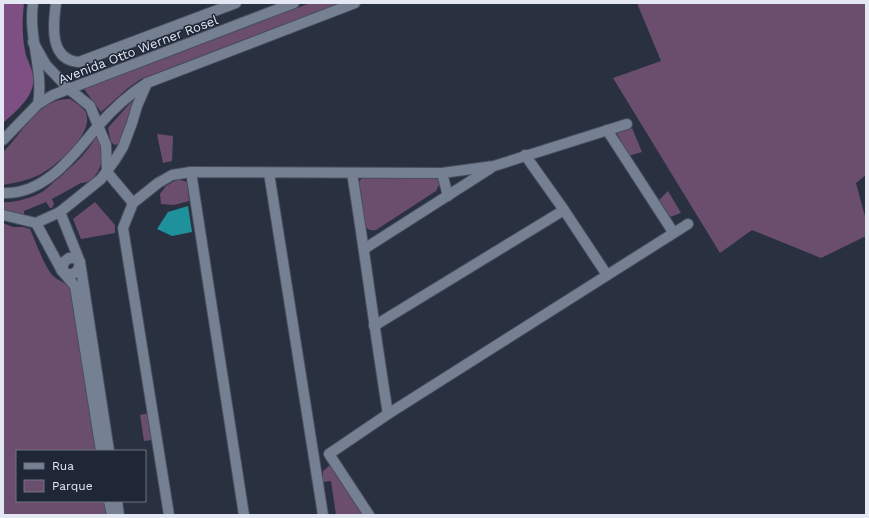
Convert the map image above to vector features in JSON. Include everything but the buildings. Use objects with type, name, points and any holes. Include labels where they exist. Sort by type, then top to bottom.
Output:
[{"type":"street","points":[[33,3],[31,24],[40,86],[38,104]]},
{"type":"street","points":[[56,3],[54,21],[56,42],[60,54],[69,61],[79,62],[236,3]]},
{"type":"street","name":"Avenida Otto Werner Rosel","points":[[3,140],[38,104],[53,95],[294,3]]},
{"type":"street","points":[[3,192],[21,192],[45,181],[71,158],[98,126],[130,94],[146,84],[355,3]]},
{"type":"street","points":[[33,42],[46,65],[69,89],[90,106],[106,145],[107,172],[133,203]]},
{"type":"street","points":[[3,215],[36,223],[60,212],[101,179],[116,160],[123,147],[146,84]]},
{"type":"street","points":[[169,515],[123,228],[133,203],[158,183],[172,175],[191,172],[442,173],[494,166],[627,124]]},
{"type":"street","points":[[607,130],[673,232]]},
{"type":"street","points":[[525,155],[607,275]]},
{"type":"street","points":[[364,249],[494,166]]},
{"type":"street","points":[[191,172],[244,515]]},
{"type":"street","points":[[269,173],[323,515]]},
{"type":"street","points":[[352,173],[388,414]]},
{"type":"street","points":[[442,173],[448,196]]},
{"type":"street","points":[[374,326],[564,210]]},
{"type":"street","points":[[60,212],[80,262],[109,450]]},
{"type":"street","points":[[36,223],[62,271],[75,286],[101,450]]},
{"type":"street","points":[[315,461],[329,454],[388,414],[673,232],[688,224]]},
{"type":"street","points":[[62,271],[66,274],[73,274],[78,270],[80,262]]},
{"type":"street","points":[[329,454],[369,515]]},
{"type":"street","points":[[109,502],[112,515]]},
{"type":"street","points":[[117,502],[119,515]]},
{"type":"green space","points":[[310,3],[340,3],[141,79],[128,88],[101,112],[84,89]]},
{"type":"green space","points":[[637,3],[866,3],[866,175],[856,183],[866,220],[866,236],[821,258],[752,230],[720,253],[613,78],[661,61]]},
{"type":"green space","points":[[70,99],[85,111],[87,117],[83,133],[77,142],[62,158],[46,171],[21,181],[3,185],[3,152],[40,110],[59,100]]},
{"type":"green space","points":[[131,102],[127,125],[119,144],[115,145],[111,142],[108,128]]},
{"type":"green space","points":[[632,128],[642,152],[628,156],[617,133]]},
{"type":"green space","points":[[157,134],[173,136],[172,161],[163,163]]},
{"type":"green space","points":[[96,136],[100,142],[102,156],[98,172],[93,178],[88,182],[81,183],[52,199],[54,204],[52,208],[50,208],[46,202],[24,211],[24,216],[3,213],[3,202],[23,200],[46,189],[80,158],[89,148]]},
{"type":"green space","points":[[363,177],[438,177],[440,183],[436,191],[376,230],[373,230],[364,226],[358,183]]},
{"type":"green space","points":[[178,179],[187,182],[189,201],[174,205],[161,204],[160,194],[166,186]]},
{"type":"green space","points":[[668,191],[681,213],[670,217],[659,200]]},
{"type":"green space","points":[[95,202],[115,225],[115,233],[81,239],[73,219]]},
{"type":"green space","points":[[3,223],[13,227],[30,229],[48,270],[71,290],[96,450],[16,450],[16,502],[104,502],[106,515],[3,515]]},
{"type":"green space","points":[[149,413],[152,440],[144,441],[140,415]]},
{"type":"green space","points":[[329,466],[332,466],[366,515],[336,515],[331,481],[323,482],[323,471]]},
{"type":"shaded area","points":[[3,3],[24,3],[23,36],[26,55],[33,76],[33,83],[24,102],[3,123]]},
{"type":"water","points":[[188,206],[192,232],[172,236],[157,229],[168,212]]}]
